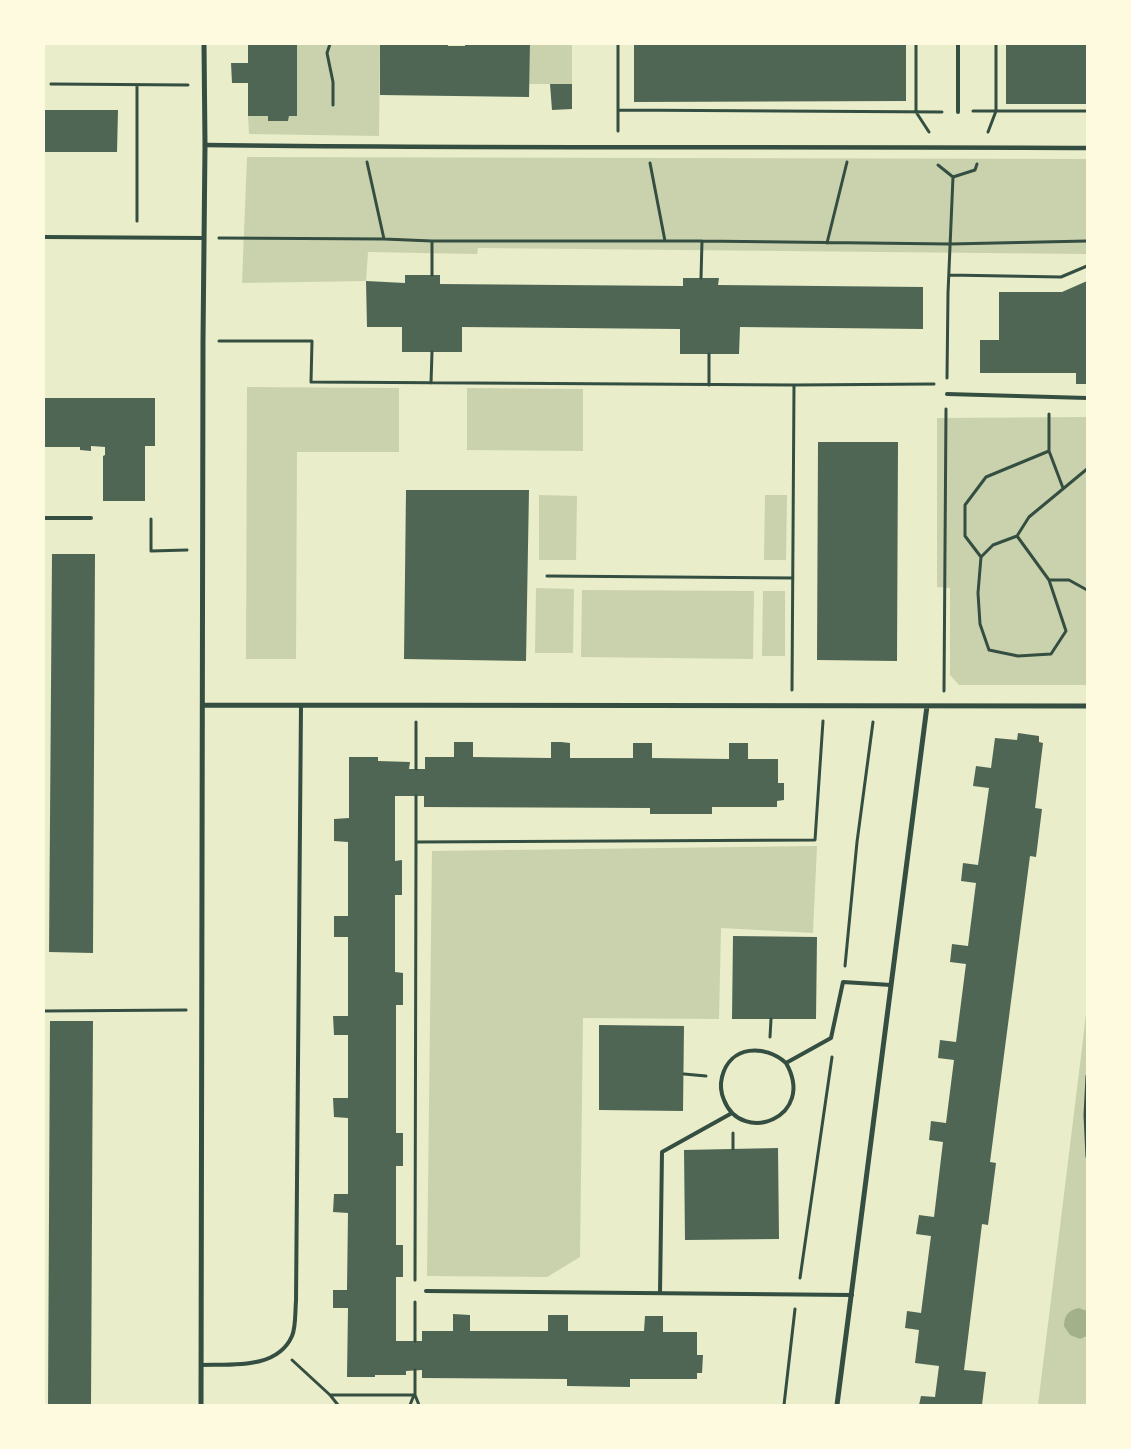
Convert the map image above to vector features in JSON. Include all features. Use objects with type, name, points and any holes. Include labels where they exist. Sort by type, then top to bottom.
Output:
[{"type":"street","points":[[200,1405],[203,341],[206,145],[204,44]]},
{"type":"street","points":[[206,145],[618,148],[1087,148]]},
{"type":"street","points":[[203,705],[1087,706]]},
{"type":"street","points":[[838,1405],[890,985],[928,706]]},
{"type":"lane","points":[[958,44],[958,112]]},
{"type":"lane","points":[[44,237],[204,238]]},
{"type":"lane","points":[[947,394],[1087,398]]},
{"type":"lane","points":[[44,518],[91,518]]},
{"type":"lane","points":[[200,1365],[254,1363],[282,1351],[292,1335],[296,1301],[301,705]]},
{"type":"lane","points":[[786,1063],[831,1038],[843,982],[890,985]]},
{"type":"lane","points":[[749,1051],[767,1051],[778,1056],[786,1063],[794,1081],[794,1091],[792,1100],[781,1115],[770,1121],[760,1123],[742,1120],[732,1113],[722,1096],[722,1077],[726,1067],[732,1060],[749,1051]]},
{"type":"lane","points":[[660,1293],[662,1152],[732,1113]]},
{"type":"lane","points":[[426,1291],[852,1295]]},
{"type":"path","points":[[330,44],[327,54],[333,82],[333,105]]},
{"type":"path","points":[[618,44],[618,148]]},
{"type":"path","points":[[916,44],[916,112]]},
{"type":"path","points":[[996,44],[996,111]]},
{"type":"path","points":[[52,84],[204,85]]},
{"type":"path","points":[[137,84],[137,238]]},
{"type":"path","points":[[618,110],[1087,111]]},
{"type":"path","points":[[364,147],[384,239]]},
{"type":"path","points":[[638,147],[649,159],[665,241]]},
{"type":"path","points":[[827,243],[851,147]]},
{"type":"path","points":[[944,706],[947,384],[953,177]]},
{"type":"path","points":[[204,238],[950,244],[1087,241]]},
{"type":"path","points":[[432,241],[432,275]]},
{"type":"path","points":[[702,241],[702,278]]},
{"type":"path","points":[[949,275],[1061,277],[1087,266]]},
{"type":"path","points":[[203,341],[312,341],[311,382],[709,385],[947,384]]},
{"type":"path","points":[[431,383],[432,352]]},
{"type":"path","points":[[709,354],[709,385]]},
{"type":"path","points":[[792,706],[794,385]]},
{"type":"path","points":[[1049,397],[1049,451],[1062,488]]},
{"type":"path","points":[[981,557],[965,536],[966,505],[986,476],[1049,451]]},
{"type":"path","points":[[1017,536],[1049,580],[1066,631],[1052,654],[1018,656],[990,650],[980,624],[978,594],[981,557],[993,545],[1017,536],[1029,517],[1087,469]]},
{"type":"path","points":[[151,519],[151,551],[203,550]]},
{"type":"path","points":[[547,576],[793,578]]},
{"type":"path","points":[[1049,580],[1069,580],[1087,590]]},
{"type":"path","points":[[416,705],[416,769]]},
{"type":"path","points":[[416,842],[815,840],[824,706]]},
{"type":"path","points":[[415,1280],[416,796]]},
{"type":"path","points":[[44,1011],[202,1010]]},
{"type":"path","points":[[684,1074],[722,1077]]},
{"type":"path","points":[[1087,1076],[1085,1115],[1087,1157]]},
{"type":"path","points":[[415,1299],[415,1341]]},
{"type":"path","points":[[282,1351],[330,1395],[338,1405]]},
{"type":"path","points":[[414,1370],[415,1395],[420,1405]]},
{"type":"path","points":[[330,1395],[415,1395]]},
{"type":"path","points":[[410,1405],[415,1395]]},
{"type":"shaded area","points":[[297,44],[380,44],[379,136],[249,134],[248,116],[268,116],[268,121],[288,121],[289,116],[297,115]]},
{"type":"shaded area","points":[[530,44],[572,44],[572,84],[529,84]]},
{"type":"shaded area","points":[[247,157],[1087,159],[1087,254],[478,248],[477,254],[368,252],[366,281],[242,283]]},
{"type":"shaded area","points":[[247,387],[399,388],[399,452],[297,452],[296,659],[246,659]]},
{"type":"shaded area","points":[[467,388],[583,389],[583,451],[467,450]]},
{"type":"shaded area","points":[[1087,417],[1087,685],[959,685],[950,675],[950,588],[937,587],[937,418]]},
{"type":"shaded area","points":[[539,495],[577,496],[576,560],[539,560]]},
{"type":"shaded area","points":[[765,495],[787,495],[786,560],[764,560]]},
{"type":"shaded area","points":[[536,588],[574,589],[573,653],[535,653]]},
{"type":"shaded area","points":[[582,590],[754,591],[753,659],[581,657]]},
{"type":"shaded area","points":[[763,591],[785,591],[785,656],[762,656]]},
{"type":"shaded area","points":[[817,846],[813,933],[721,928],[719,1019],[583,1018],[580,1257],[547,1277],[427,1276],[432,851]]},
{"type":"shaded area","points":[[1087,1004],[1087,1405],[1038,1405],[1082,1048]]},
{"type":"shaded area","points":[[1079,1308],[1087,1311],[1087,1336],[1080,1339],[1070,1335],[1064,1326],[1067,1314]]},
{"type":"building","points":[[248,44],[297,44],[297,116],[289,116],[288,121],[268,121],[268,116],[248,116],[248,83],[232,83],[231,63],[248,63]]},
{"type":"building","points":[[380,44],[448,44],[448,46],[465,46],[465,44],[530,44],[529,97],[380,95]]},
{"type":"building","points":[[634,44],[906,44],[906,101],[634,102]]},
{"type":"building","points":[[1006,44],[1087,44],[1087,104],[1006,104]]},
{"type":"building","points":[[550,84],[572,84],[572,109],[552,110]]},
{"type":"building","points":[[44,110],[118,110],[117,152],[44,152]]},
{"type":"building","points":[[405,275],[440,275],[440,284],[683,286],[683,278],[719,278],[718,285],[923,287],[923,329],[740,327],[739,354],[680,354],[680,329],[462,327],[462,352],[402,352],[402,327],[367,327],[366,281],[405,283]]},
{"type":"building","points":[[1087,281],[1087,384],[1076,384],[1076,373],[980,373],[980,340],[999,340],[999,292],[1062,292]]},
{"type":"building","points":[[44,398],[155,398],[155,446],[145,446],[145,501],[103,501],[103,456],[105,455],[105,447],[91,446],[91,451],[80,450],[80,447],[44,447]]},
{"type":"building","points":[[818,442],[898,442],[897,661],[817,660]]},
{"type":"building","points":[[406,490],[529,490],[526,661],[404,659]]},
{"type":"building","points":[[52,554],[95,554],[93,953],[49,952]]},
{"type":"building","points":[[1018,733],[1039,736],[1039,742],[1043,743],[1035,808],[1042,809],[1036,857],[1030,856],[990,1162],[996,1163],[988,1225],[982,1224],[964,1370],[986,1372],[982,1405],[919,1405],[921,1396],[935,1397],[939,1366],[915,1363],[919,1330],[905,1328],[907,1311],[921,1313],[931,1236],[916,1234],[919,1215],[934,1217],[943,1142],[929,1140],[931,1121],[946,1123],[954,1060],[938,1058],[940,1040],[956,1042],[966,964],[950,962],[952,944],[968,946],[976,883],[961,881],[963,863],[978,865],[989,788],[973,786],[976,766],[991,768],[995,738],[1017,740]]},
{"type":"building","points":[[454,742],[473,742],[473,757],[551,758],[551,742],[561,742],[570,743],[570,758],[633,758],[633,743],[652,743],[652,758],[729,759],[729,743],[748,743],[748,759],[778,759],[778,783],[784,783],[784,800],[777,801],[777,807],[712,807],[712,814],[650,814],[650,808],[424,807],[424,796],[395,796],[395,861],[402,860],[402,895],[395,895],[395,972],[403,973],[403,1005],[396,1005],[396,1133],[403,1133],[403,1166],[396,1166],[396,1245],[403,1245],[403,1277],[396,1277],[396,1341],[422,1341],[422,1331],[453,1331],[453,1314],[470,1315],[470,1331],[548,1331],[548,1315],[568,1315],[568,1331],[644,1331],[645,1316],[663,1316],[663,1332],[697,1332],[697,1355],[703,1355],[702,1373],[697,1373],[697,1379],[630,1379],[630,1387],[567,1386],[567,1379],[422,1378],[422,1370],[406,1371],[406,1375],[347,1377],[348,1308],[333,1308],[333,1290],[347,1290],[348,1213],[333,1212],[334,1194],[348,1194],[348,1118],[334,1117],[333,1098],[348,1098],[348,1035],[334,1035],[333,1016],[348,1016],[348,937],[334,937],[334,916],[348,916],[348,842],[334,841],[334,819],[349,818],[349,757],[378,757],[378,761],[410,762],[409,769],[425,769],[425,757],[454,757]]},
{"type":"building","points":[[733,936],[817,937],[816,1019],[732,1019]]},
{"type":"building","points":[[50,1021],[93,1021],[91,1405],[48,1405]]},
{"type":"building","points":[[599,1025],[684,1026],[683,1111],[599,1110]]},
{"type":"building","points":[[778,1148],[779,1239],[685,1240],[684,1150]]}]
